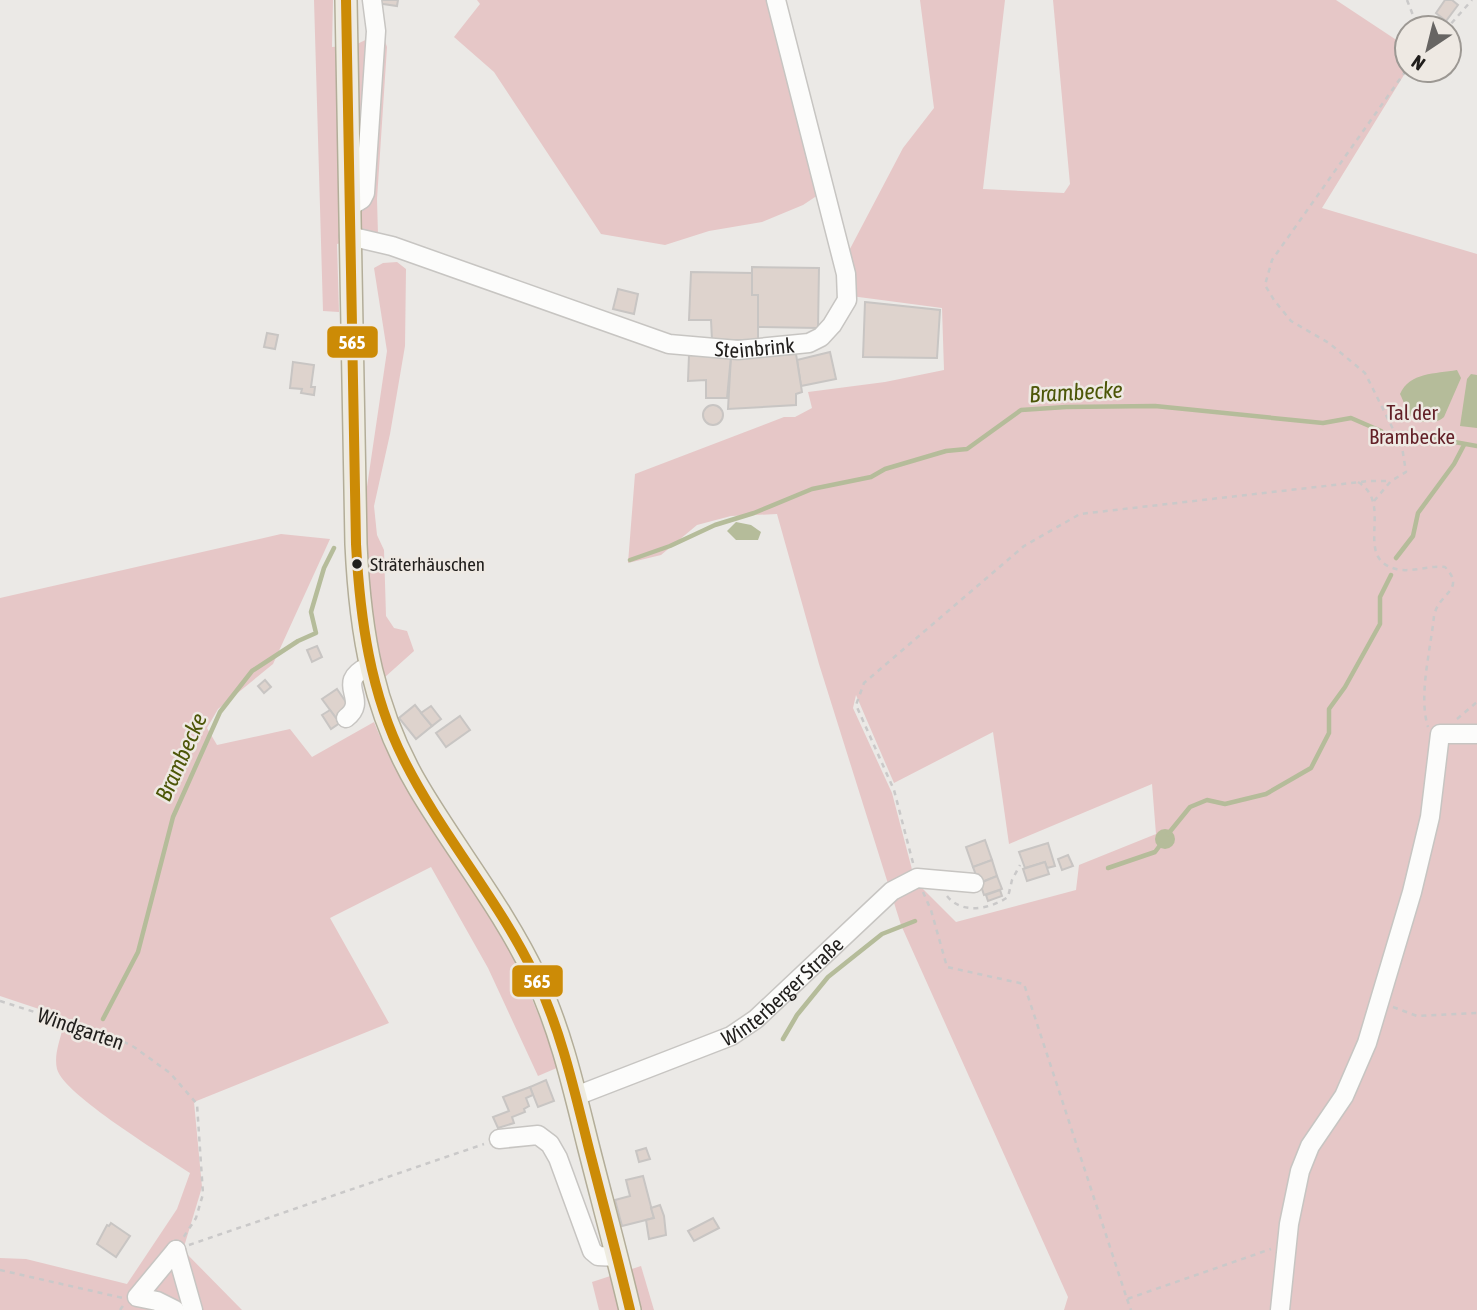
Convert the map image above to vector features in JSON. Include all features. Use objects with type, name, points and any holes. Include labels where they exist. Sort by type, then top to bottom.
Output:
[{"type":"main road","points":[[346,0],[356,532],[362,624],[369,666],[379,702],[419,788],[498,907],[537,979],[576,1096],[630,1310]]},
{"type":"street","points":[[349,206],[362,199],[365,193],[376,31],[372,0]]},
{"type":"street","name":"Steinbrink","points":[[349,236],[392,246],[669,344],[738,349],[809,343],[821,337],[832,325],[847,300],[846,274],[775,0]]},
{"type":"street","points":[[346,718],[355,711],[357,705],[352,691],[352,678],[359,670],[369,666]]},
{"type":"street","points":[[1280,1310],[1286,1244],[1305,1156],[1344,1096],[1367,1043],[1412,892],[1430,817],[1440,734],[1477,734]]},
{"type":"street","points":[[917,878],[974,883]]},
{"type":"street","name":"Winterberger Straße","points":[[576,1096],[731,1036],[756,1019],[892,891],[917,878]]},
{"type":"street","points":[[499,1139],[538,1135],[550,1144],[558,1158],[592,1251],[598,1256],[617,1257]]},
{"type":"street","points":[[174,1310],[157,1301],[137,1297],[176,1250]]},
{"type":"street","points":[[176,1250],[193,1310]]},
{"type":"path","points":[[1460,14],[1472,0]]},
{"type":"path","points":[[1374,501],[1391,481],[1406,472],[1402,447],[1365,373],[1329,343],[1292,321],[1273,300],[1265,285],[1272,260],[1396,84]]},
{"type":"path","points":[[1130,1310],[1024,984],[947,967],[931,910],[917,878],[894,790],[856,705],[864,683],[1024,546],[1080,514],[1358,482],[1391,481]]},
{"type":"path","points":[[1358,482],[1365,486],[1374,501],[1373,550],[1382,561],[1391,568],[1400,570],[1445,567],[1455,581],[1451,590],[1435,607],[1426,685],[1425,717],[1428,727],[1440,734]]},
{"type":"path","name":"Windgarten","points":[[0,1001],[116,1038],[134,1047],[170,1073],[197,1104],[203,1194],[196,1218],[176,1250]]},
{"type":"path","points":[[1380,1002],[1417,1016],[1477,1013]]},
{"type":"path","points":[[176,1250],[499,1139]]},
{"type":"path","points":[[1127,1299],[1286,1244]]},
{"type":"path","points":[[0,1270],[128,1299]]},
{"type":"green space","points":[[314,0],[333,0],[332,47],[355,45],[382,32],[387,47],[377,199],[378,235],[337,244],[339,312],[323,311]]},
{"type":"green space","points":[[477,0],[771,0],[818,195],[803,205],[762,222],[709,231],[665,245],[601,234],[494,72],[454,37],[480,4]]},
{"type":"green space","name":"Tal der Brambecke","points":[[920,0],[1005,0],[983,189],[1064,193],[1070,184],[1053,0],[1336,0],[1393,38],[1393,84],[1398,84],[1322,208],[1477,254],[1477,1310],[1064,1310],[1068,1297],[901,925],[819,664],[777,514],[731,516],[697,525],[661,555],[628,563],[635,474],[784,417],[795,417],[812,408],[808,392],[885,382],[944,370],[942,308],[851,296],[841,266],[903,148],[934,108]],"holes":[[[856,695],[894,783],[993,732],[1009,844],[1152,784],[1156,834],[1079,865],[1076,890],[956,922],[915,881],[892,793],[853,708]]]},
{"type":"green space","points":[[397,262],[406,269],[405,346],[374,506],[377,535],[384,550],[386,616],[394,628],[407,631],[414,651],[385,677],[372,625],[364,558],[364,507],[387,351],[374,268],[383,263]]},
{"type":"green space","points":[[281,534],[330,539],[273,664],[218,709],[207,728],[217,745],[290,729],[312,757],[374,722],[398,772],[499,930],[527,987],[559,1067],[538,1076],[488,968],[431,867],[330,918],[389,1023],[194,1102],[202,1187],[183,1250],[242,1310],[0,1310],[0,1258],[26,1259],[127,1284],[177,1209],[190,1173],[95,1109],[64,1080],[56,1064],[62,1031],[87,1033],[84,1024],[0,996],[0,598]]},
{"type":"green space","points":[[641,1266],[654,1310],[599,1310],[592,1282]]},
{"type":"shaded area","points":[[1457,370],[1461,378],[1444,417],[1436,421],[1415,420],[1400,394],[1404,387],[1424,375]]},
{"type":"shaded area","points":[[1471,374],[1477,375],[1477,428],[1460,426],[1467,379]]},
{"type":"shaded area","points":[[736,522],[751,525],[761,532],[758,540],[736,540],[727,531]]},
{"type":"shaded area","points":[[1165,829],[1172,832],[1175,839],[1172,846],[1165,849],[1158,846],[1155,839],[1158,832]]},
{"type":"building","points":[[377,0],[398,0],[397,6],[376,3]]},
{"type":"building","points":[[1445,0],[1452,0],[1458,5],[1451,14],[1436,13]]},
{"type":"building","points":[[752,267],[819,268],[818,328],[758,327],[758,295],[752,295]]},
{"type":"building","points":[[691,272],[752,273],[752,295],[758,295],[758,340],[712,340],[711,320],[689,320]]},
{"type":"building","points":[[618,289],[638,294],[634,314],[613,309]]},
{"type":"building","points":[[865,302],[940,310],[937,358],[863,357]]},
{"type":"building","points":[[267,333],[278,335],[275,349],[264,347]]},
{"type":"building","points":[[830,352],[836,379],[801,386],[797,360]]},
{"type":"building","points":[[796,354],[802,392],[796,394],[796,405],[728,409],[731,356]]},
{"type":"building","points":[[689,355],[731,356],[727,398],[706,398],[706,380],[688,381]]},
{"type":"building","points":[[293,362],[314,365],[311,387],[315,387],[314,395],[301,393],[302,389],[290,388]]},
{"type":"building","points":[[713,405],[720,408],[723,415],[720,422],[713,425],[706,422],[703,415],[706,408]]},
{"type":"building","points":[[317,646],[322,657],[312,662],[307,650]]},
{"type":"building","points":[[265,680],[271,687],[264,693],[258,686]]},
{"type":"building","points":[[337,689],[350,708],[336,718],[322,699]]},
{"type":"building","points":[[415,705],[432,726],[416,739],[399,718]]},
{"type":"building","points":[[431,706],[441,719],[432,726],[421,713]]},
{"type":"building","points":[[330,710],[336,718],[340,715],[344,720],[331,729],[322,715]]},
{"type":"building","points":[[460,716],[470,730],[446,747],[436,733]]},
{"type":"building","points":[[985,840],[992,860],[973,867],[966,847]]},
{"type":"building","points":[[1048,843],[1055,866],[1047,868],[1045,862],[1025,868],[1019,852]]},
{"type":"building","points":[[1068,855],[1073,866],[1062,870],[1058,859]]},
{"type":"building","points":[[992,860],[997,876],[979,883],[973,867]]},
{"type":"building","points":[[1045,862],[1049,874],[1027,881],[1023,869]]},
{"type":"building","points":[[997,876],[1002,889],[984,895],[980,883]]},
{"type":"building","points":[[1000,890],[1002,896],[988,901],[986,895]]},
{"type":"building","points":[[546,1080],[554,1101],[538,1107],[530,1087]]},
{"type":"building","points":[[530,1087],[533,1095],[526,1098],[529,1106],[524,1109],[525,1112],[512,1117],[514,1123],[498,1128],[493,1117],[509,1111],[503,1097]]},
{"type":"building","points":[[646,1148],[650,1159],[639,1162],[636,1151]]},
{"type":"building","points":[[643,1176],[654,1218],[622,1226],[615,1200],[630,1196],[626,1180]]},
{"type":"building","points":[[660,1205],[666,1235],[649,1239],[646,1220],[654,1218],[651,1208]]},
{"type":"building","points":[[713,1218],[719,1228],[694,1241],[688,1231]]},
{"type":"building","points":[[111,1223],[130,1236],[116,1257],[97,1244],[107,1225]]},
{"type":"waterway","name":"Brambecke","points":[[630,560],[812,489],[871,477],[885,469],[946,451],[967,449],[1021,410],[1155,406],[1323,423],[1351,418],[1381,431]]},
{"type":"waterway","name":"Brambecke","points":[[1410,434],[1477,446]]},
{"type":"waterway","points":[[1396,558],[1413,536],[1418,513],[1454,464],[1464,445]]},
{"type":"waterway","name":"Brambecke","points":[[103,1019],[138,952],[173,817],[220,712],[252,671],[298,641],[316,633],[311,612],[324,568],[334,548]]},
{"type":"waterway","points":[[1168,834],[1190,807],[1207,800],[1225,804],[1266,794],[1311,768],[1329,733],[1329,709],[1345,687],[1380,624],[1380,597],[1391,575]]},
{"type":"waterway","points":[[1108,868],[1155,852],[1161,844]]},
{"type":"waterway","points":[[783,1039],[797,1015],[828,977],[882,934],[915,921]]},
{"type":"transit line","name":"565","points":[[346,0],[356,544],[360,600],[369,655],[383,708],[404,760],[419,788],[506,922],[545,998],[572,1082],[630,1310]]},
{"type":"place","name":"Sträterhäuschen","points":[[357,564]]}]
